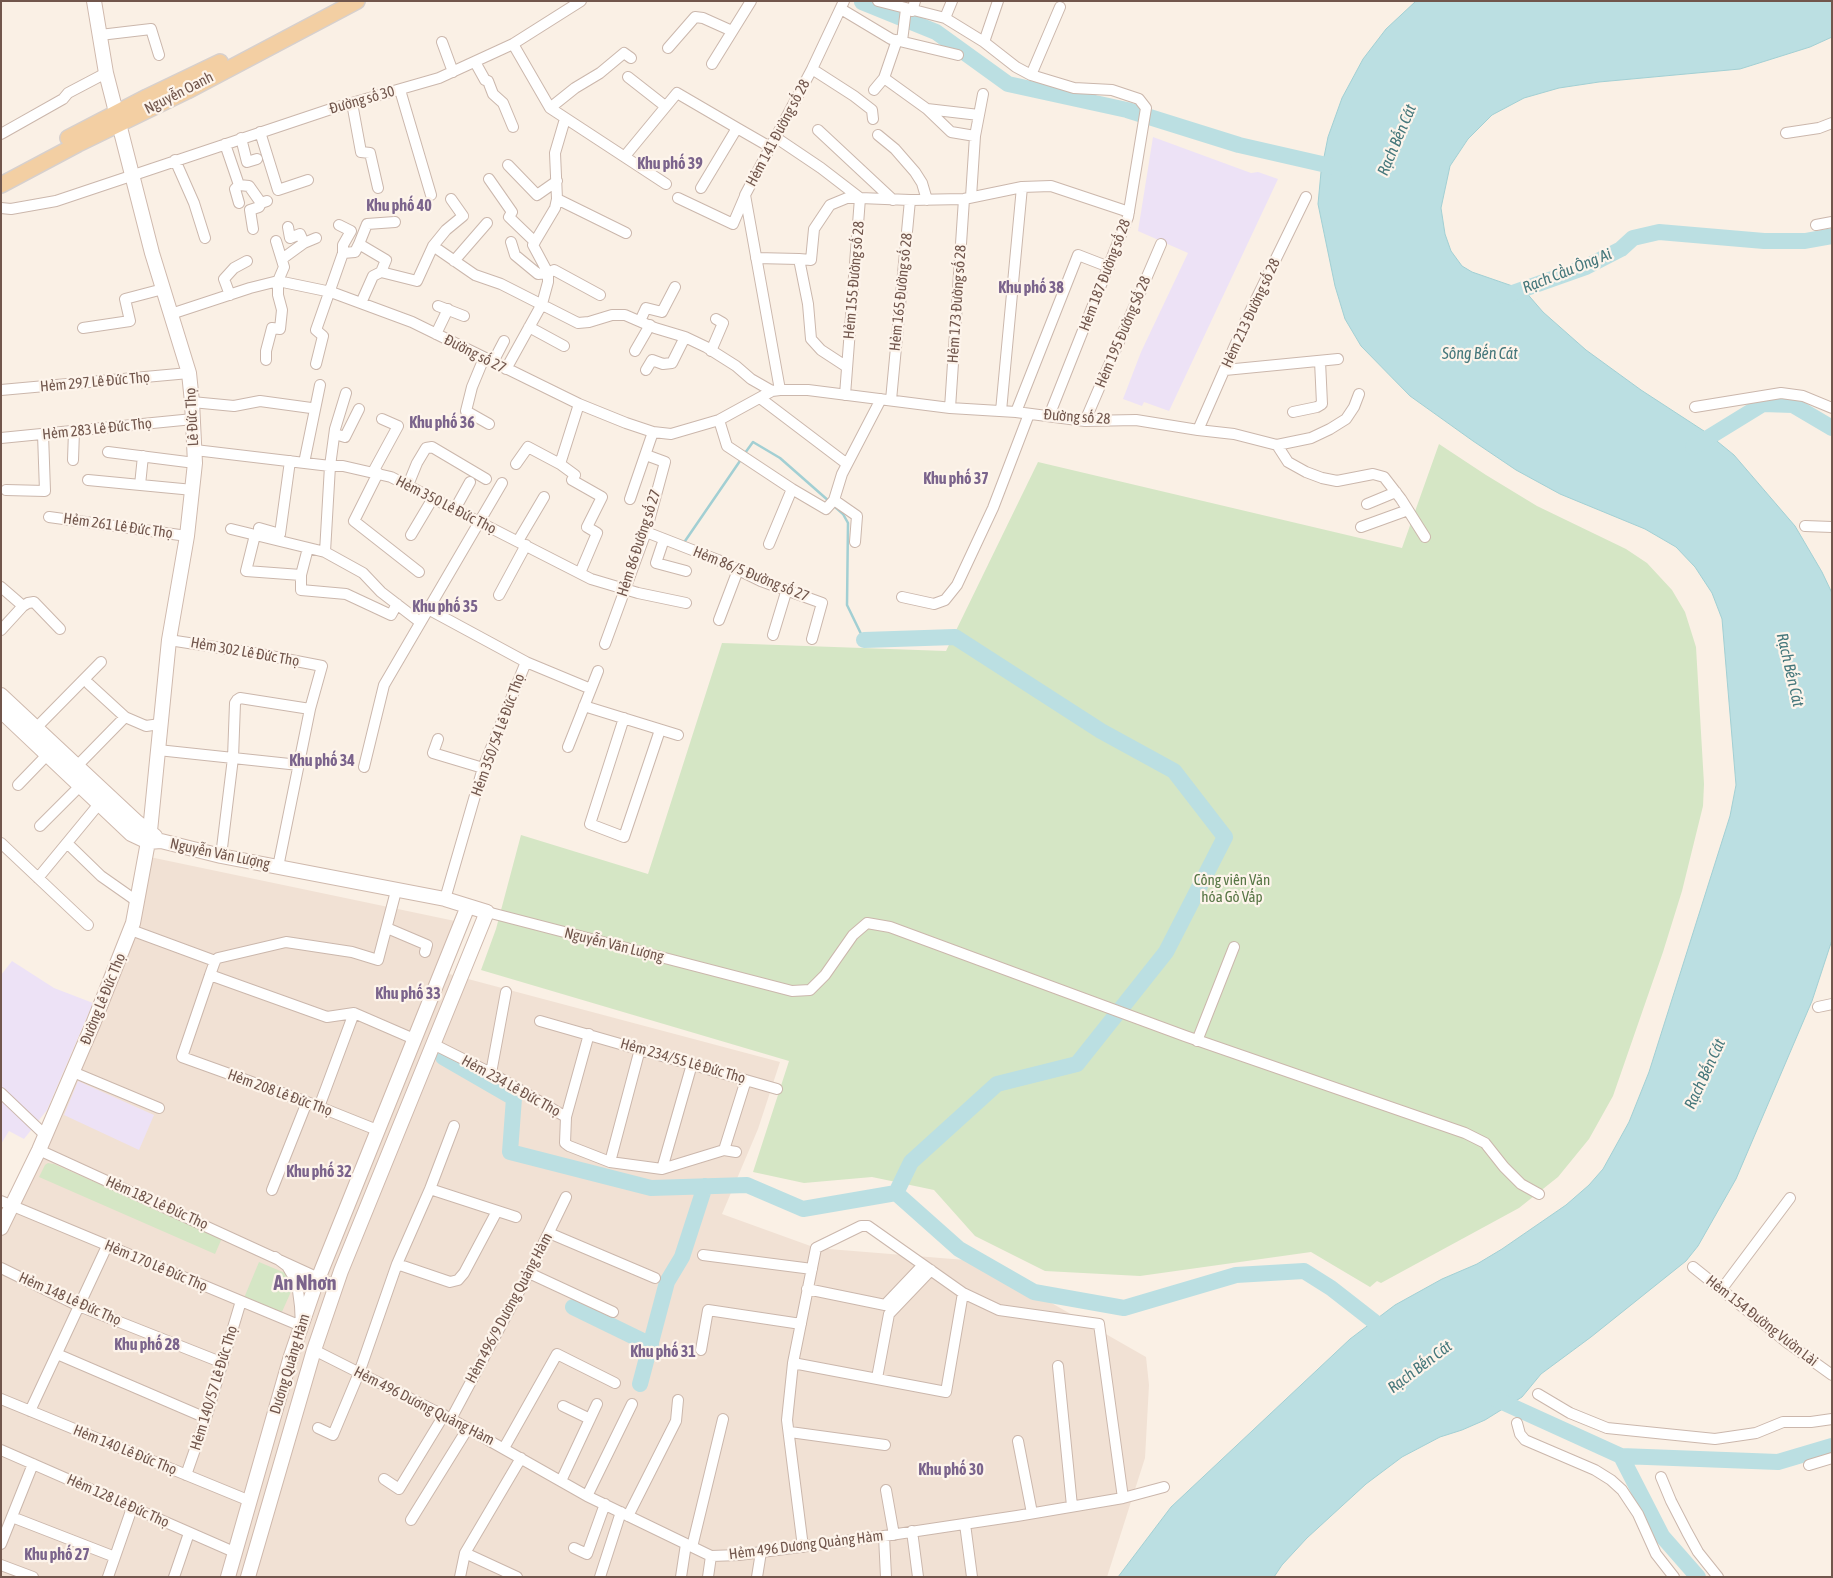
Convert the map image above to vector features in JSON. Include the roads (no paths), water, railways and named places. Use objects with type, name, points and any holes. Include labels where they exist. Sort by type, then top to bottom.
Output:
[{"type":"main road","name":"Nguyễn Oanh","points":[[1,184],[212,66],[336,1]]},
{"type":"main road","name":"Nguyễn Oanh","points":[[1,175],[357,1]]},
{"type":"street","name":"Lê Đức Thọ","points":[[94,1],[106,74],[163,289],[189,374],[192,402],[195,457],[187,536],[169,640],[160,724],[153,838]]},
{"type":"street","name":"Đường số 30","points":[[1,208],[56,201],[241,138],[439,78],[513,44],[581,1]]},
{"type":"street","points":[[712,64],[751,1]]},
{"type":"street","points":[[878,1],[895,4],[908,12],[945,18],[984,42],[1016,68],[1030,75],[1060,7]]},
{"type":"street","points":[[945,18],[952,1]]},
{"type":"street","points":[[984,42],[998,1]]},
{"type":"street","points":[[842,5],[891,39],[958,55]]},
{"type":"street","name":"Hẻm 141 Đường số 28","points":[[776,390],[745,195],[812,70],[842,5]]},
{"type":"street","points":[[874,90],[884,78],[908,12]]},
{"type":"street","points":[[668,48],[695,18],[703,18],[732,31]]},
{"type":"street","points":[[100,35],[151,29],[159,55]]},
{"type":"street","points":[[442,42],[453,72]]},
{"type":"street","points":[[513,44],[550,108],[666,184]]},
{"type":"street","points":[[550,108],[575,88],[600,73],[624,53],[631,58]]},
{"type":"street","points":[[475,62],[485,80],[488,81],[493,94],[503,103],[513,126]]},
{"type":"street","points":[[812,70],[854,96],[872,110],[873,119]]},
{"type":"street","points":[[2,134],[63,99],[68,93],[106,74]]},
{"type":"street","name":"Hẻm 187 Đường số 28","points":[[1030,75],[1074,88],[1112,90],[1139,99],[1146,108],[1129,212],[1049,416]]},
{"type":"street","points":[[628,78],[665,106]]},
{"type":"street","points":[[884,78],[927,109],[951,132],[975,136]]},
{"type":"street","points":[[400,90],[432,195]]},
{"type":"street","points":[[625,156],[677,92],[770,147]]},
{"type":"street","name":"Hẻm 173 Đường số 28","points":[[950,408],[967,198],[975,136],[983,94]]},
{"type":"street","points":[[352,103],[361,152],[370,153],[378,188]]},
{"type":"street","points":[[927,109],[979,115]]},
{"type":"street","points":[[506,369],[542,304],[548,282],[548,273],[533,245],[555,208],[557,181],[555,153],[565,119]]},
{"type":"street","points":[[1786,133],[1819,128],[1832,123]]},
{"type":"street","points":[[701,188],[737,128]]},
{"type":"street","points":[[818,130],[893,200]]},
{"type":"street","points":[[260,132],[278,190],[308,180]]},
{"type":"street","points":[[878,135],[895,149],[915,172],[922,183],[927,200]]},
{"type":"street","points":[[775,137],[860,198]]},
{"type":"street","points":[[241,138],[247,162],[257,159]]},
{"type":"street","points":[[225,144],[239,185]]},
{"type":"street","points":[[175,160],[194,203],[206,238]]},
{"type":"street","points":[[508,165],[538,196],[557,181]]},
{"type":"street","points":[[489,179],[512,212],[508,218],[536,242]]},
{"type":"street","points":[[239,185],[249,186],[264,202],[259,207],[250,210],[253,229]]},
{"type":"street","points":[[239,185],[235,189],[240,203]]},
{"type":"street","points":[[756,258],[811,260],[814,229],[830,205],[847,198],[927,200],[967,198],[1022,187],[1052,186],[1129,212]]},
{"type":"street","points":[[1001,411],[1022,187]]},
{"type":"street","points":[[678,198],[733,224],[745,195]]},
{"type":"street","name":"Hẻm 213 Đường số 28","points":[[1198,430],[1247,318],[1306,197]]},
{"type":"street","name":"Hẻm 155 Đường số 28","points":[[845,395],[860,198]]},
{"type":"street","points":[[381,272],[418,281],[434,246],[446,230],[463,216],[451,199]]},
{"type":"street","points":[[557,199],[626,233]]},
{"type":"street","name":"Hẻm 165 Đường số 28","points":[[886,400],[910,200]]},
{"type":"street","points":[[343,253],[355,252],[367,224],[394,222]]},
{"type":"street","points":[[1816,225],[1832,222]]},
{"type":"street","points":[[454,261],[486,223]]},
{"type":"street","points":[[316,364],[323,336],[316,330],[331,292],[343,253],[343,245],[351,231],[339,225]]},
{"type":"street","points":[[288,227],[290,238],[300,234],[304,243]]},
{"type":"street","points":[[282,259],[304,243],[316,238]]},
{"type":"street","points":[[266,360],[266,351],[272,328],[280,329],[282,310],[278,295],[278,281],[284,267],[276,241]]},
{"type":"street","points":[[511,242],[514,255],[538,274],[554,270],[600,295]]},
{"type":"street","points":[[360,244],[386,260],[381,272],[373,276],[361,303]]},
{"type":"street","name":"Hẻm 195 Đường Số 28","points":[[1085,421],[1161,244]]},
{"type":"street","points":[[434,246],[475,275],[501,284],[578,323],[589,322],[612,315],[625,315],[686,337],[736,366],[751,379],[776,390]]},
{"type":"street","points":[[1016,412],[1078,255],[1109,266]]},
{"type":"street","points":[[799,259],[808,304],[811,338],[822,350],[847,367]]},
{"type":"street","points":[[230,295],[224,279],[234,268],[247,261]]},
{"type":"street","name":"Đường số 27","points":[[171,314],[250,288],[278,281],[331,292],[412,322],[578,404],[653,432],[671,434],[719,420],[776,390]]},
{"type":"street","points":[[640,321],[646,308],[662,312],[674,287]]},
{"type":"street","points":[[83,328],[130,320],[125,299],[163,289]]},
{"type":"street","points":[[436,334],[443,308],[464,316]]},
{"type":"street","points":[[711,350],[723,323],[716,319]]},
{"type":"street","points":[[635,351],[650,325]]},
{"type":"street","points":[[529,327],[564,346]]},
{"type":"street","points":[[646,370],[652,360],[663,364],[672,364],[686,337]]},
{"type":"street","points":[[488,424],[466,411],[472,388],[489,360],[504,341]]},
{"type":"street","points":[[1225,370],[1338,360]]},
{"type":"street","points":[[1293,412],[1317,407],[1322,404],[1320,361]]},
{"type":"street","name":"Hẻm 297 Lê Đức Thọ","points":[[1,390],[189,374]]},
{"type":"street","points":[[304,463],[320,385]]},
{"type":"street","name":"Đường số 28","points":[[776,390],[808,390],[950,408],[1016,412],[1085,421],[1136,420],[1234,434],[1277,445],[1311,438],[1330,429],[1346,419],[1354,408],[1359,394]]},
{"type":"street","points":[[324,552],[334,434],[346,393]]},
{"type":"street","points":[[1695,407],[1781,393],[1803,396],[1832,408]]},
{"type":"street","points":[[760,398],[847,464]]},
{"type":"street","points":[[719,420],[727,446],[826,510],[834,500],[838,483],[847,464],[886,400]]},
{"type":"street","points":[[192,402],[234,406],[260,401],[311,408]]},
{"type":"street","points":[[560,464],[578,404]]},
{"type":"street","points":[[334,434],[345,437],[359,409]]},
{"type":"street","points":[[902,597],[934,604],[945,600],[957,585],[993,508],[1029,414]]},
{"type":"street","name":"Hẻm 283 Lê Đức Thọ","points":[[1,438],[193,419]]},
{"type":"street","points":[[382,419],[398,426],[354,522],[419,572]]},
{"type":"street","points":[[73,460],[74,431]]},
{"type":"street","points":[[630,499],[653,432]]},
{"type":"street","points":[[6,490],[45,491],[44,434]]},
{"type":"street","points":[[1277,445],[1288,462],[1322,478],[1337,481],[1373,474],[1384,478],[1396,492],[1425,537]]},
{"type":"street","points":[[408,486],[417,463],[426,448],[432,447],[486,479]]},
{"type":"street","points":[[516,464],[528,447],[560,464],[576,475],[572,480],[602,497],[587,527],[597,534],[580,573]]},
{"type":"street","name":"Hẻm 350 Lê Đức Thọ","points":[[108,452],[143,456],[290,461],[343,466],[391,477],[591,579],[686,603]]},
{"type":"street","name":"Hẻm 86 Đường số 27","points":[[605,644],[646,532],[665,462],[646,455]]},
{"type":"street","points":[[140,485],[143,456]]},
{"type":"street","points":[[231,529],[280,534],[290,461]]},
{"type":"street","points":[[88,480],[192,490]]},
{"type":"street","points":[[455,509],[470,482]]},
{"type":"street","points":[[364,767],[384,685],[502,483]]},
{"type":"street","points":[[768,544],[792,489]]},
{"type":"street","points":[[1367,504],[1396,492]]},
{"type":"street","points":[[499,595],[544,497]]},
{"type":"street","points":[[411,536],[433,498]]},
{"type":"street","points":[[834,500],[858,516],[855,542]]},
{"type":"street","points":[[1361,528],[1408,510]]},
{"type":"street","name":"Hẻm 261 Lê Đức Thọ","points":[[49,517],[187,536]]},
{"type":"street","points":[[1805,526],[1832,527]]},
{"type":"street","points":[[257,532],[324,552],[363,573],[381,592],[420,622]]},
{"type":"street","points":[[257,532],[246,571],[301,575]]},
{"type":"street","name":"Hẻm 86/5 Đường số 27","points":[[646,532],[761,581],[822,603],[812,639]]},
{"type":"street","points":[[664,539],[656,562],[686,572]]},
{"type":"street","points":[[308,548],[301,575],[301,590],[346,594],[391,615],[397,604]]},
{"type":"street","points":[[719,620],[738,570]]},
{"type":"street","points":[[1,587],[23,606]]},
{"type":"street","points":[[773,635],[787,590]]},
{"type":"street","points":[[1,630],[28,602],[34,602],[60,629]]},
{"type":"street","name":"Hẻm 350/54 Lê Đức Thọ","points":[[428,609],[526,662],[483,768],[445,899]]},
{"type":"street","name":"Hẻm 302 Lê Đức Thọ","points":[[169,640],[322,666],[310,709]]},
{"type":"street","points":[[36,728],[101,662]]},
{"type":"street","points":[[526,662],[591,689]]},
{"type":"street","points":[[568,747],[598,671]]},
{"type":"street","points":[[89,684],[125,716],[146,726],[160,724]]},
{"type":"street","name":"Nguyễn Văn Lượng","points":[[1,695],[153,838]]},
{"type":"street","points":[[221,856],[233,758],[237,700],[240,698],[310,709],[278,867]]},
{"type":"street","points":[[584,706],[678,735]]},
{"type":"street","name":"Nguyễn Văn Lượng","points":[[1,711],[131,834],[221,856],[445,899],[487,912],[792,991],[810,990],[826,975],[852,935],[868,923],[890,927],[1197,1040]]},
{"type":"street","points":[[77,766],[125,716]]},
{"type":"street","points":[[624,718],[590,824],[624,837],[660,730]]},
{"type":"street","points":[[438,739],[433,753],[483,768]]},
{"type":"street","points":[[158,750],[299,765]]},
{"type":"street","points":[[18,786],[47,755]]},
{"type":"street","points":[[40,826],[80,786]]},
{"type":"street","points":[[38,878],[100,804]]},
{"type":"street","name":"Đường Lê Đức Thọ","points":[[39,1150],[131,930],[153,838]]},
{"type":"street","points":[[1,843],[88,925]]},
{"type":"street","points":[[67,843],[101,876],[138,902]]},
{"type":"street","points":[[396,891],[378,960],[352,952],[286,942],[218,958],[214,961],[210,975],[327,1017],[354,1013],[414,1039]]},
{"type":"street","name":"Dương Quảng Hàm","points":[[228,1577],[301,1326],[318,1278],[468,906]]},
{"type":"street","name":"Dương Quảng Hàm","points":[[248,1577],[314,1350],[336,1286],[487,912]]},
{"type":"street","points":[[387,928],[427,945],[425,952]]},
{"type":"street","points":[[131,930],[214,961]]},
{"type":"street","points":[[1234,947],[1197,1040],[1465,1133],[1485,1143],[1504,1167],[1521,1184],[1539,1194]]},
{"type":"street","name":"Hẻm 208 Lê Đức Thọ","points":[[210,975],[182,1057],[307,1102],[377,1130]]},
{"type":"street","points":[[491,1073],[506,992]]},
{"type":"street","points":[[1818,1007],[1832,1004]]},
{"type":"street","points":[[319,1107],[354,1013]]},
{"type":"street","name":"Hẻm 234/55 Lê Đức Thọ","points":[[540,1021],[777,1088]]},
{"type":"street","points":[[566,1117],[589,1034]]},
{"type":"street","name":"Hẻm 234 Lê Đức Thọ","points":[[433,1044],[491,1073],[566,1117],[565,1143],[610,1162],[662,1169],[724,1150],[736,1152]]},
{"type":"street","points":[[610,1162],[640,1049]]},
{"type":"street","points":[[662,1169],[692,1064]]},
{"type":"street","points":[[72,1072],[159,1108]]},
{"type":"street","points":[[724,1150],[746,1080]]},
{"type":"street","points":[[1,1093],[45,1135]]},
{"type":"street","points":[[272,1190],[307,1102]]},
{"type":"street","points":[[318,1428],[333,1435],[359,1373],[397,1264],[430,1189],[454,1126]]},
{"type":"street","points":[[1,1228],[6,1204],[39,1150]]},
{"type":"street","name":"Hẻm 182 Lê Đức Thọ","points":[[39,1150],[336,1286]]},
{"type":"street","points":[[430,1189],[516,1217]]},
{"type":"street","name":"Hẻm 496/9 Dương Quảng Hàm","points":[[384,1479],[399,1489],[448,1417],[529,1273],[566,1197]]},
{"type":"street","points":[[1722,1290],[1790,1198]]},
{"type":"street","name":"Hẻm 170 Lê Đức Thọ","points":[[6,1204],[301,1326]]},
{"type":"street","points":[[397,1264],[450,1282],[458,1280],[464,1273],[497,1211]]},
{"type":"street","points":[[803,1547],[788,1420],[793,1362],[816,1248],[861,1226],[868,1226],[963,1293],[999,1310],[1066,1320],[1097,1322],[1100,1327],[1123,1498]]},
{"type":"street","points":[[549,1233],[655,1278]]},
{"type":"street","points":[[30,1411],[107,1246]]},
{"type":"street","points":[[703,1254],[812,1268]]},
{"type":"street","name":"Hẻm 182 Lê Đức Thọ","points":[[276,1257],[287,1266],[297,1283],[301,1326]]},
{"type":"street","points":[[877,1378],[887,1309],[927,1267]]},
{"type":"street","name":"Hẻm 154 Đường Vườn Lài","points":[[1693,1267],[1789,1344],[1832,1375]]},
{"type":"street","name":"Hẻm 148 Lê Đức Thọ","points":[[1,1268],[79,1306],[223,1362]]},
{"type":"street","points":[[529,1273],[613,1312]]},
{"type":"street","points":[[807,1289],[887,1309]]},
{"type":"street","points":[[793,1362],[946,1392],[963,1293]]},
{"type":"street","name":"Hẻm 140/57 Lê Đức Thọ","points":[[186,1475],[206,1418],[241,1301]]},
{"type":"street","points":[[701,1350],[708,1310],[801,1324]]},
{"type":"street","name":"Hẻm 496 Dương Quảng Hàm","points":[[314,1350],[448,1417],[587,1496],[711,1556],[761,1552],[889,1536],[1123,1498],[1164,1487]]},
{"type":"street","points":[[57,1354],[206,1418]]},
{"type":"street","points":[[504,1448],[557,1354],[615,1383]]},
{"type":"street","points":[[1058,1366],[1072,1506]]},
{"type":"street","points":[[1538,1394],[1592,1424],[1607,1428],[1715,1439],[1756,1434],[1783,1422],[1811,1422],[1832,1419]]},
{"type":"street","name":"Hẻm 140 Lê Đức Thọ","points":[[1,1399],[250,1501]]},
{"type":"street","points":[[600,1577],[624,1514],[676,1421],[678,1400]]},
{"type":"street","points":[[561,1481],[597,1404]]},
{"type":"street","points":[[587,1496],[632,1404]]},
{"type":"street","points":[[563,1406],[590,1419]]},
{"type":"street","points":[[681,1577],[723,1419]]},
{"type":"street","points":[[1516,1423],[1520,1434],[1525,1440],[1595,1470],[1616,1485],[1627,1496],[1638,1514],[1656,1554],[1674,1577]]},
{"type":"street","points":[[411,1520],[468,1428]]},
{"type":"street","points":[[790,1432],[885,1445]]},
{"type":"street","points":[[1018,1441],[1032,1513]]},
{"type":"street","name":"Hẻm 128 Lê Đức Thọ","points":[[1,1450],[234,1552]]},
{"type":"street","points":[[460,1577],[465,1554],[521,1458]]},
{"type":"street","points":[[1809,1465],[1832,1458]]},
{"type":"street","points":[[1,1544],[33,1464]]},
{"type":"street","points":[[1661,1477],[1671,1501],[1698,1552],[1718,1577]]},
{"type":"street","points":[[886,1490],[889,1536],[886,1577]]},
{"type":"street","points":[[574,1548],[587,1554],[604,1504]]},
{"type":"street","points":[[108,1577],[132,1508]]},
{"type":"street","points":[[12,1517],[115,1557]]},
{"type":"street","points":[[965,1524],[972,1577]]},
{"type":"street","points":[[912,1531],[918,1577]]},
{"type":"street","points":[[174,1577],[189,1532]]},
{"type":"street","points":[[757,1577],[761,1552]]},
{"type":"street","points":[[465,1554],[517,1577]]},
{"type":"street","points":[[708,1577],[711,1556]]},
{"type":"street","points":[[1,1565],[33,1577]]},
{"type":"water","name":"Sông Bến Cát","points":[[1416,1],[1832,1],[1832,37],[1810,47],[1740,69],[1599,82],[1559,88],[1524,98],[1492,115],[1468,139],[1450,166],[1441,208],[1445,234],[1451,251],[1462,266],[1472,272],[1524,290],[1543,312],[1586,350],[1641,390],[1707,433],[1734,455],[1795,526],[1822,572],[1832,593],[1832,940],[1812,1001],[1736,1179],[1698,1246],[1686,1261],[1591,1337],[1541,1374],[1522,1397],[1485,1420],[1440,1437],[1402,1457],[1366,1484],[1307,1538],[1282,1565],[1274,1577],[1118,1577],[1171,1507],[1350,1339],[1395,1305],[1442,1279],[1477,1264],[1502,1249],[1566,1205],[1589,1185],[1603,1169],[1629,1122],[1649,1072],[1730,816],[1736,785],[1722,619],[1712,593],[1695,567],[1676,547],[1645,529],[1560,494],[1516,470],[1473,441],[1410,396],[1361,346],[1345,319],[1335,286],[1318,204],[1321,172],[1328,137],[1342,98],[1363,59],[1386,29]]},
{"type":"waterway","points":[[862,2],[936,32],[1008,84],[1127,110],[1239,145],[1344,169]]},
{"type":"waterway","name":"Rạch Cầu Ông Ai","points":[[1504,296],[1586,267],[1621,249],[1633,238],[1659,232],[1764,241],[1805,241],[1832,236]]},
{"type":"waterway","points":[[1693,447],[1763,404],[1793,405],[1832,428]]},
{"type":"waterway","points":[[745,453],[753,442],[780,458],[830,502]]},
{"type":"waterway","points":[[683,544],[742,458]]},
{"type":"waterway","points":[[834,506],[843,514],[848,523],[847,605],[864,640]]},
{"type":"waterway","points":[[864,640],[955,637],[1101,731],[1174,771],[1225,837],[1166,952],[1077,1064],[997,1084],[911,1162],[896,1193],[959,1249],[1034,1292],[1124,1308],[1236,1275],[1304,1271],[1331,1288],[1390,1334]]},
{"type":"waterway","points":[[443,1057],[514,1098],[510,1152],[651,1188],[747,1185],[803,1209],[896,1193]]},
{"type":"waterway","points":[[640,1384],[667,1282],[682,1257],[705,1186]]},
{"type":"waterway","points":[[573,1307],[651,1345]]},
{"type":"waterway","points":[[1489,1396],[1621,1456],[1778,1462],[1832,1446]]},
{"type":"waterway","points":[[1621,1456],[1662,1536],[1698,1577]]},
{"type":"district","name":"Khu phố 39","points":[[670,164]]},
{"type":"district","name":"Khu phố 40","points":[[399,206]]},
{"type":"district","name":"Khu phố 38","points":[[1031,288]]},
{"type":"district","name":"Khu phố 36","points":[[442,423]]},
{"type":"district","name":"Khu phố 37","points":[[956,479]]},
{"type":"district","name":"Khu phố 35","points":[[445,607]]},
{"type":"district","name":"Khu phố 34","points":[[322,761]]},
{"type":"district","name":"Khu phố 33","points":[[408,994]]},
{"type":"district","name":"Khu phố 32","points":[[319,1172]]},
{"type":"district","name":"An Nhơn","points":[[305,1284]]},
{"type":"district","name":"Khu phố 28","points":[[147,1345]]},
{"type":"district","name":"Khu phố 31","points":[[663,1352]]},
{"type":"district","name":"Khu phố 30","points":[[951,1470]]},
{"type":"district","name":"Khu phố 27","points":[[57,1555]]},
{"type":"water label","name":"Rạch Bến Cát","points":[[1397,140]]},
{"type":"water label","name":"Rạch Bến Cát","points":[[1790,670]]},
{"type":"water label","name":"Rạch Bến Cát","points":[[1705,1074]]},
{"type":"water label","name":"Rạch Bến Cát","points":[[1420,1367]]},
{"type":"park label","name":"Công viên Văn hóa Gò Vấp","points":[[1232,888]]}]
